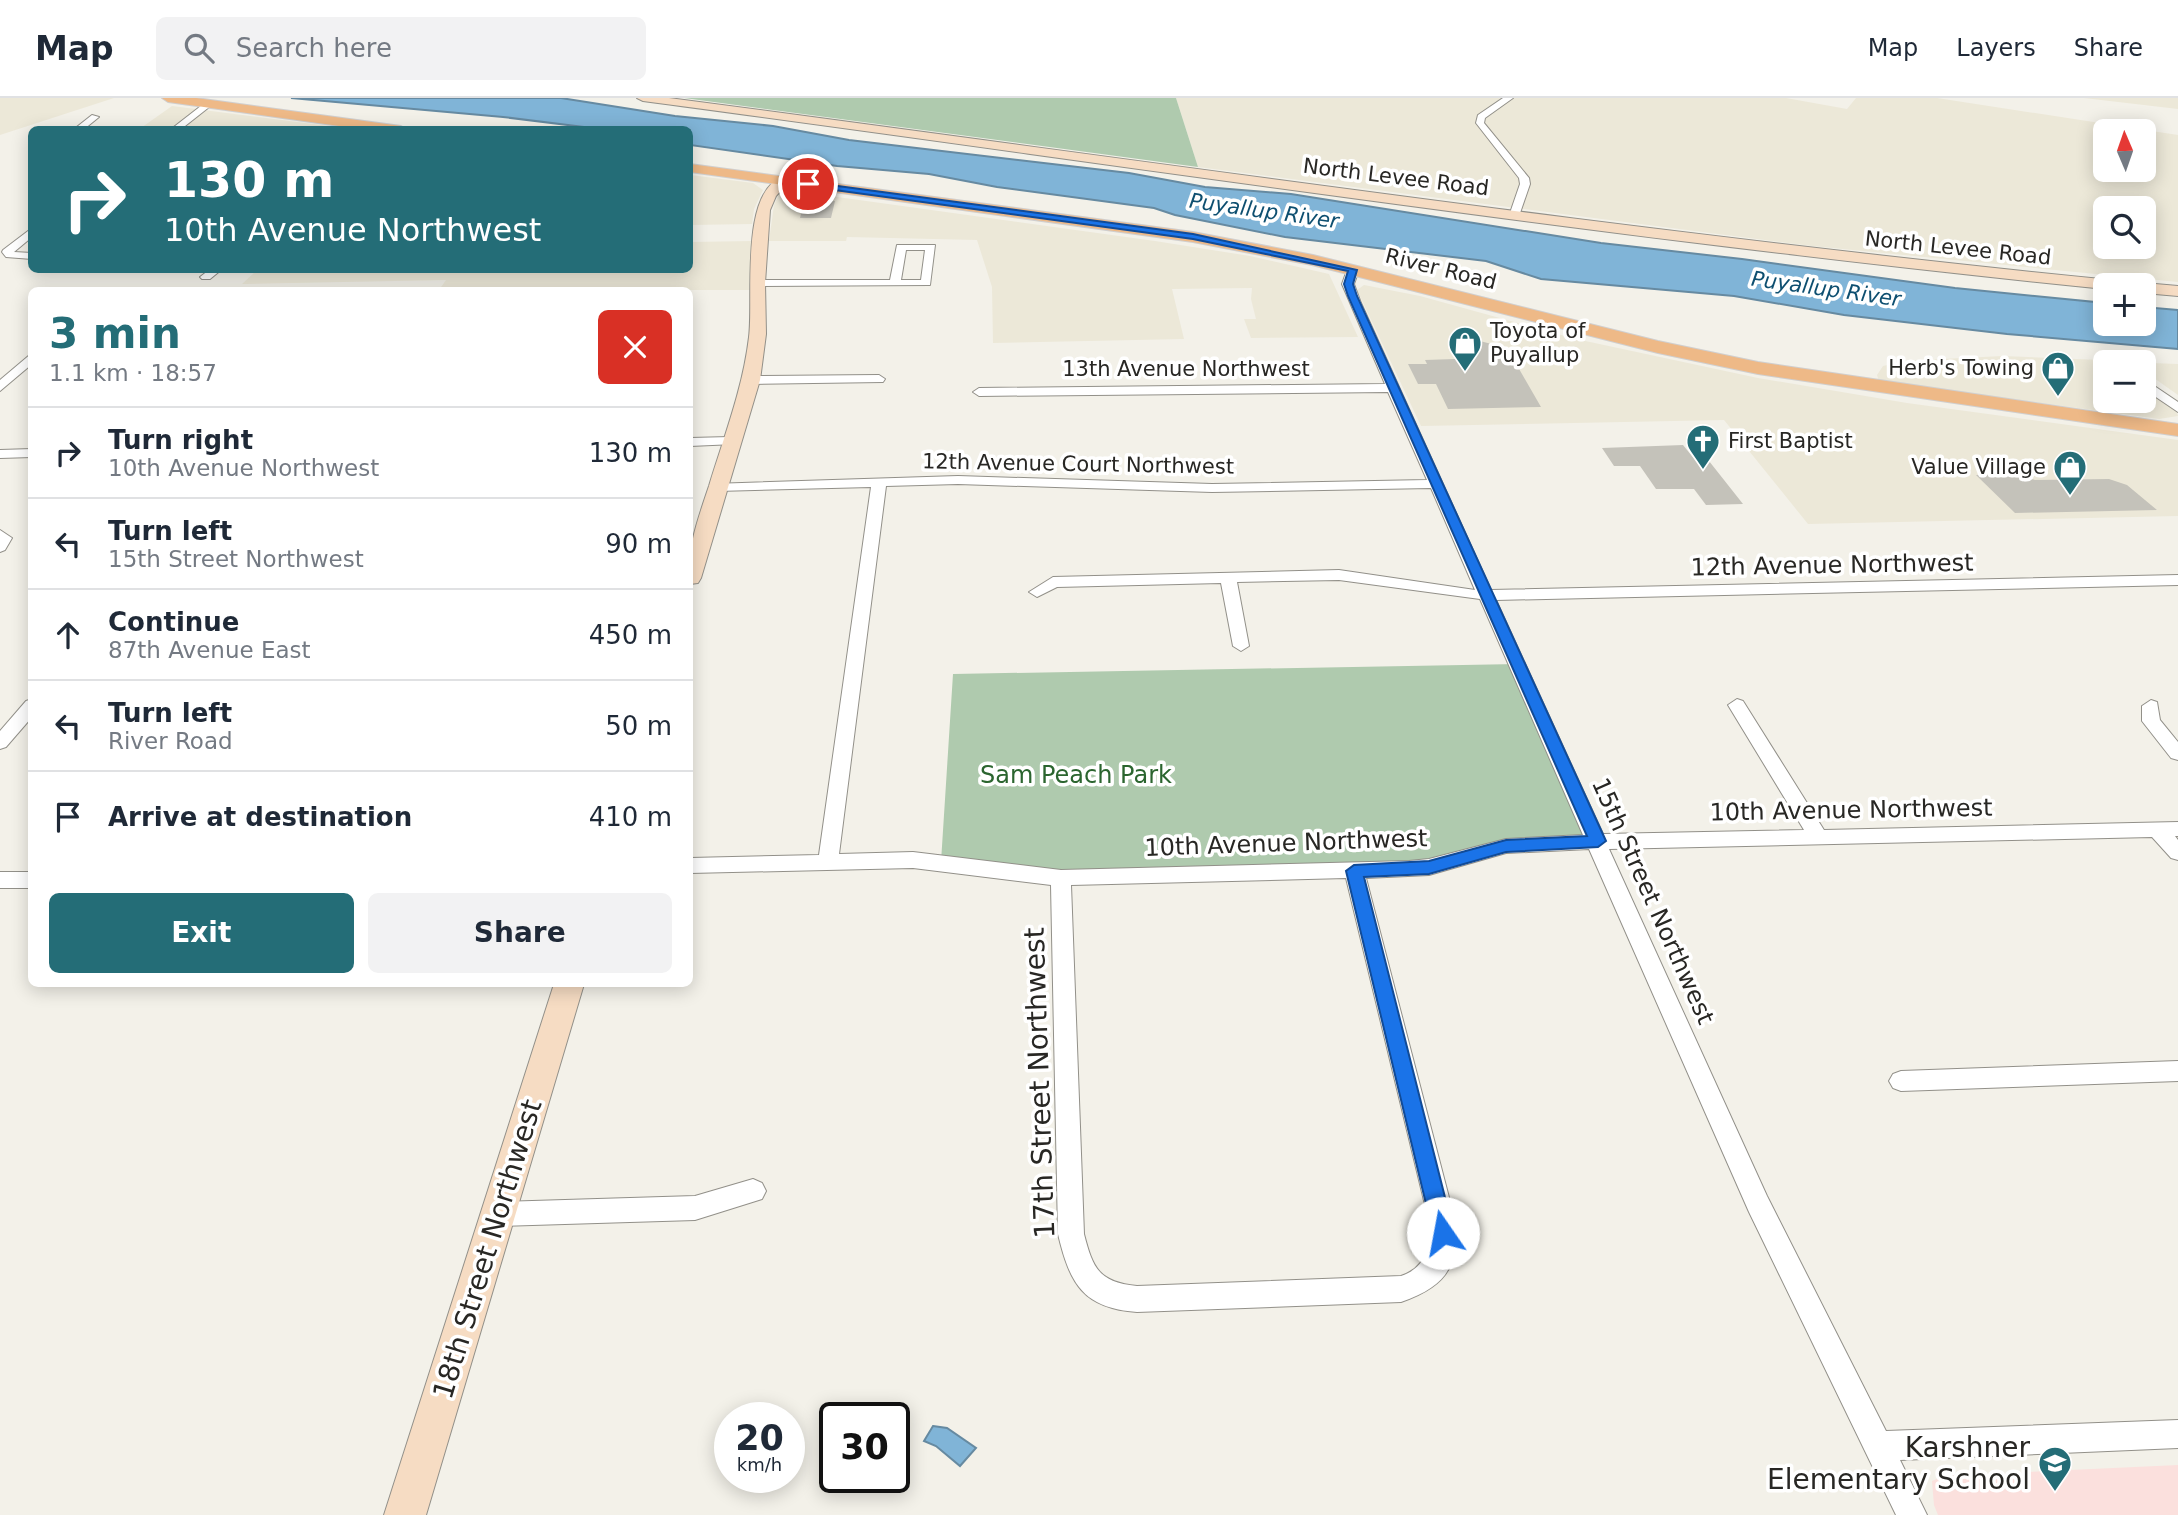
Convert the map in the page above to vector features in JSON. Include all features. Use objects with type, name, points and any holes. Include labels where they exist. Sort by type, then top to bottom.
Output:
[{"type":"main road","points":[[168,98],[371,126]]},
{"type":"main road","name":"River Road","points":[[693,168],[1193,237],[1353,270],[1658,347],[1758,368],[2178,430]]},
{"type":"street","name":"North Levee Road","points":[[643,98],[680,100],[1921,266],[2093,283]]},
{"type":"street","points":[[1509,98],[1481,117],[1480,122],[1524,178],[1525,184],[1515,213]]},
{"type":"street","points":[[179,126],[209,104]]},
{"type":"street","points":[[82,126],[95,117]]},
{"type":"street","points":[[694,549],[751,380],[758,334],[757,283],[763,210],[770,194],[783,181]]},
{"type":"street","points":[[28,234],[7,252],[10,255],[28,257]]},
{"type":"street","name":"15th Street Northwest","points":[[1353,270],[1348,284],[1355,303],[1598,841],[1758,1204],[1881,1447],[1912,1515]]},
{"type":"street","points":[[757,283],[895,283]]},
{"type":"street","points":[[2156,289],[2178,290]]},
{"type":"street","points":[[0,387],[28,361]]},
{"type":"street","points":[[751,380],[879,379]]},
{"type":"street","name":"13th Avenue Northwest","points":[[979,392],[1394,388]]},
{"type":"street","points":[[2156,392],[2178,408]]},
{"type":"street","points":[[693,442],[730,441]]},
{"type":"street","points":[[0,454],[28,453]]},
{"type":"street","name":"12th Avenue Court Northwest","points":[[717,487],[958,480],[1259,488],[1437,484]]},
{"type":"street","points":[[828,860],[879,483]]},
{"type":"street","points":[[1037,592],[1053,582],[1339,575],[1443,593],[1487,594]]},
{"type":"street","points":[[1228,578],[1241,646]]},
{"type":"street","name":"12th Avenue Northwest","points":[[1487,594],[2178,580]]},
{"type":"street","points":[[1737,705],[1818,836]]},
{"type":"street","points":[[2151,706],[2151,720],[2178,754]]},
{"type":"street","points":[[0,743],[28,710]]},
{"type":"street","points":[[2168,829],[2178,853]]},
{"type":"street","name":"10th Avenue Northwest","points":[[693,866],[828,860],[927,860],[1061,878],[1354,871],[1429,867],[1506,846],[1598,841],[2168,829]]},
{"type":"street","name":"17th Street Northwest","points":[[1061,878],[1070,1222],[1077,1257],[1089,1283],[1107,1296],[1127,1299],[1381,1291],[1417,1285],[1436,1266],[1443,1245],[1439,1209],[1354,871]]},
{"type":"street","points":[[0,880],[28,880]]},
{"type":"street","name":"18th Street Northwest","points":[[405,1515],[568,987]]},
{"type":"street","points":[[1901,1081],[2178,1071]]},
{"type":"street","points":[[498,1214],[695,1208],[754,1191]]},
{"type":"street","points":[[1881,1447],[2178,1434]]},
{"type":"shaded area","points":[[0,98],[114,98],[0,135]]},
{"type":"shaded area","points":[[1176,98],[1786,98],[1847,109],[1856,98],[1937,98],[2093,122],[2093,182],[2156,182],[2156,132],[2178,135],[2178,282],[2156,280],[2156,273],[2093,274],[1812,246],[1198,167]]},
{"type":"shaded area","points":[[2084,98],[2178,98],[2178,109]]},
{"type":"shaded area","points":[[172,106],[329,126],[144,126]]},
{"type":"shaded area","points":[[693,175],[753,183],[763,190],[754,209],[752,224],[693,225]]},
{"type":"shaded area","points":[[794,191],[1155,241],[1250,256],[1329,274],[1358,337],[1251,338],[1244,319],[1256,319],[1251,299],[1252,288],[1172,289],[1184,339],[993,343],[992,287],[977,240],[847,237],[846,241],[769,241],[774,205],[780,192]]},
{"type":"shaded area","points":[[753,241],[751,290],[693,290],[693,287],[441,287],[446,280],[242,284],[254,273],[693,273],[693,242]]},
{"type":"shaded area","points":[[1364,285],[1420,296],[1576,339],[1758,378],[1907,403],[2178,440],[2178,516],[1808,524],[1724,420],[1421,426],[1357,290]]},
{"type":"shaded area","points":[[2003,356],[2093,360],[2093,410],[1879,381],[1877,375],[1883,366],[1903,361]]},
{"type":"shaded area","points":[[2156,363],[2178,364],[2178,395],[2156,379]]},
{"type":"shaded area","points":[[2156,398],[2176,409],[2178,416],[2159,419],[2115,413],[2156,413]]},
{"type":"shaded area","name":"Karshner Elementary School","points":[[2178,1465],[2178,1515],[1938,1515],[1934,1505],[1932,1481],[1944,1476]]},
{"type":"green space","points":[[684,98],[1176,98],[1198,167]]},
{"type":"green space","name":"Sam Peach Park","points":[[1518,664],[1598,841],[1448,860],[1061,878],[941,862],[953,674]]},
{"type":"water","name":"Puyallup River","points":[[291,98],[561,98],[675,116],[773,126],[849,140],[1129,173],[1205,187],[1291,194],[1601,243],[1955,288],[2093,302],[2093,336],[2156,336],[2156,308],[2178,310],[2178,349],[2007,334],[1844,315],[1734,296],[1541,279],[1486,261],[1285,237],[1175,215],[1154,208],[997,187],[929,174],[837,166],[693,145],[693,126],[576,126]]},
{"type":"water","points":[[933,1426],[947,1428],[976,1448],[960,1466],[936,1446],[924,1441]]},
{"type":"building","points":[[805,197],[835,201],[831,218],[800,218]]},
{"type":"building","name":"Toyota of Puyallup","points":[[1476,340],[1507,348],[1541,407],[1448,409],[1436,384],[1418,384],[1408,364],[1427,364],[1425,360],[1455,359]]},
{"type":"building","name":"First Baptist","points":[[1683,445],[1696,461],[1709,461],[1743,504],[1706,505],[1694,489],[1656,489],[1640,466],[1614,466],[1602,448]]},
{"type":"building","name":"Value Village","points":[[2016,474],[2035,480],[2109,479],[2127,485],[2157,510],[2015,513],[1976,475]]},
{"type":"place","name":"Toyota of Puyallup","points":[[1465,373]]},
{"type":"place","name":"Herb's Towing","points":[[2058,398]]},
{"type":"place","name":"First Baptist","points":[[1703,471]]},
{"type":"place","name":"Value Village","points":[[2070,497]]},
{"type":"place","name":"Karshner Elementary School","points":[[2055,1493]]},
{"type":"route","points":[[808,184],[1193,237],[1281,253],[1353,270],[1348,279],[1352,296],[1598,841],[1506,846],[1429,867],[1354,871],[1443,1233]]}]
